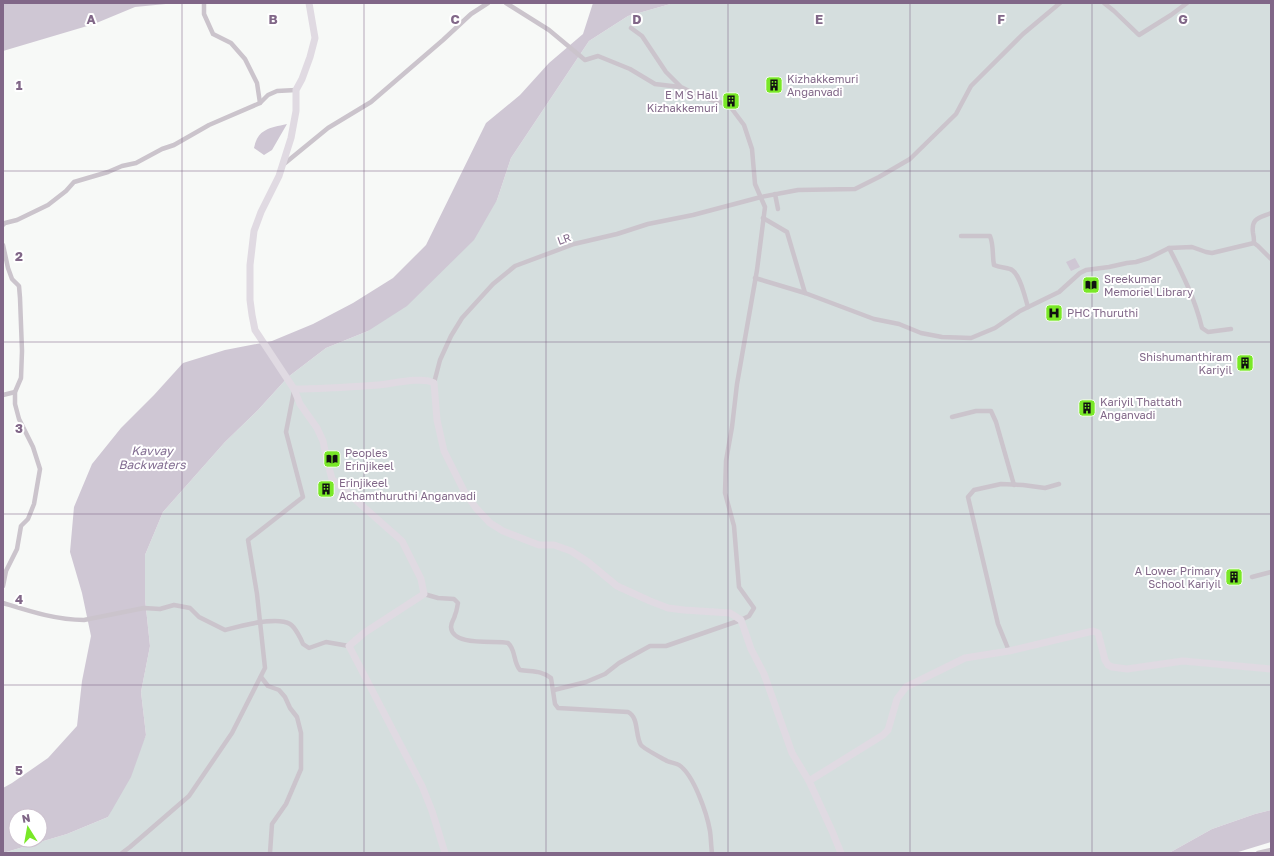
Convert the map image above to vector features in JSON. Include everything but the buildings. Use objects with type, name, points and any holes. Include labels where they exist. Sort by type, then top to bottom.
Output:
[{"type":"street","points":[[204,3],[204,14],[213,34],[231,44],[245,59],[257,83],[260,103]]},
{"type":"street","points":[[309,3],[315,38],[302,79],[296,90],[296,111],[291,138],[279,176],[260,212],[251,243],[250,300],[255,330],[294,389],[300,404],[317,428],[323,441],[332,479],[402,540],[421,579],[424,594]]},
{"type":"street","points":[[282,165],[328,128],[370,102],[443,40],[471,14],[488,3]]},
{"type":"street","points":[[506,3],[549,30],[585,60],[598,56],[630,68],[654,84],[681,87]]},
{"type":"street","name":"LR","points":[[434,383],[440,360],[451,336],[462,318],[493,284],[515,266],[574,244],[617,234],[648,224],[693,215],[761,197],[798,190],[855,189],[910,159],[956,114],[971,86],[1023,34],[1060,3]]},
{"type":"street","points":[[1104,3],[1139,35],[1187,3]]},
{"type":"street","points":[[554,690],[586,682],[604,674],[620,662],[650,646],[666,646],[740,620],[749,616],[754,608],[739,587],[734,526],[725,493],[726,461],[765,207],[755,184],[752,149],[744,125],[729,105],[701,98],[681,87],[666,72],[642,36],[631,28]]},
{"type":"street","points":[[3,225],[48,205],[66,191],[74,182],[108,172],[122,166],[136,163],[162,149],[174,145],[209,125],[260,103],[268,95],[277,91],[296,90]]},
{"type":"street","points":[[775,194],[778,208]]},
{"type":"street","points":[[1254,244],[1255,241],[1252,227],[1254,222],[1256,219],[1271,213]]},
{"type":"street","points":[[763,218],[787,232],[805,293]]},
{"type":"street","points":[[961,236],[990,236],[993,244],[994,266],[998,268],[1012,269],[1018,275],[1028,307]]},
{"type":"street","points":[[755,278],[805,293],[874,319],[899,324],[921,333],[942,337],[971,338],[995,328],[1028,307],[1060,292],[1080,273],[1086,270],[1109,267],[1127,262],[1136,262],[1169,248],[1192,247],[1212,253],[1254,244],[1271,259]]},
{"type":"street","points":[[3,245],[8,268],[12,278],[19,286],[20,298],[22,351],[21,378],[15,392],[16,411],[38,459],[40,476],[34,504],[28,519],[21,526],[17,549],[6,571],[3,586]]},
{"type":"street","points":[[1169,248],[1198,309],[1202,328],[1208,332],[1231,330]]},
{"type":"street","points":[[294,389],[319,389],[430,380],[434,383],[437,420],[444,451],[464,490],[476,508],[490,523],[503,531],[539,545],[554,545],[571,551],[588,562],[617,586],[668,608],[730,613],[740,620],[751,649],[764,674],[792,753],[809,781],[841,853]]},
{"type":"street","points":[[122,853],[130,848],[189,796],[232,733],[265,668],[248,540],[303,497],[286,432],[294,389]]},
{"type":"street","points":[[3,395],[15,392]]},
{"type":"street","points":[[952,417],[976,411],[991,411],[996,422],[1014,485]]},
{"type":"street","points":[[1009,651],[998,624],[968,497],[974,490],[1001,484],[1045,488],[1059,484]]},
{"type":"street","points":[[1252,577],[1271,572]]},
{"type":"street","points":[[349,646],[364,633],[424,594],[438,598],[454,599],[458,603],[456,614],[451,622],[451,629],[457,637],[472,641],[508,643],[512,646],[516,665],[520,670],[538,671],[547,674],[551,678],[555,704],[558,708],[632,713],[638,739],[642,746],[680,766],[695,785],[710,832],[712,853]]},
{"type":"street","points":[[3,603],[60,618],[76,620],[84,620],[144,608],[160,609],[174,605],[190,608],[199,617],[225,630],[273,620],[290,624],[301,636],[303,644],[309,648],[326,642],[349,646]]},
{"type":"street","points":[[809,781],[883,735],[888,730],[897,699],[906,687],[965,658],[1009,651],[1093,631],[1098,633],[1105,660],[1108,665],[1112,667],[1127,669],[1183,661],[1271,669]]},
{"type":"street","points":[[349,646],[422,786],[445,853]]},
{"type":"street","points":[[261,677],[268,686],[279,690],[285,697],[290,708],[297,717],[301,733],[301,769],[286,804],[272,824],[270,853]]},
{"type":"street","points":[[1258,853],[1271,850]]},
{"type":"shaded area","points":[[674,3],[1271,3],[1271,810],[1212,829],[1169,853],[3,853],[20,848],[48,848],[48,840],[67,834],[108,817],[146,735],[141,692],[150,646],[145,599],[145,555],[163,512],[225,442],[258,410],[288,377],[326,348],[368,331],[497,200],[511,158],[589,41],[628,16]]},
{"type":"water","points":[[3,3],[176,3],[135,7],[94,24],[3,51]]},
{"type":"water","name":"Kavvay Backwaters","points":[[593,3],[674,3],[628,16],[589,41],[511,158],[497,200],[474,240],[407,306],[368,331],[326,348],[288,377],[258,410],[225,442],[163,512],[145,555],[145,599],[150,646],[141,692],[146,735],[131,777],[108,817],[67,834],[48,840],[48,808],[8,808],[8,848],[20,848],[3,853],[3,788],[48,758],[77,726],[82,681],[91,636],[82,593],[70,552],[74,507],[92,464],[121,428],[183,363],[225,350],[272,341],[313,324],[353,303],[393,278],[426,245],[486,123],[520,95],[549,63],[583,34]]},
{"type":"water","points":[[287,124],[272,150],[264,155],[254,148],[258,137],[265,130]]},
{"type":"water","points":[[1075,258],[1080,267],[1071,271],[1066,262]]},
{"type":"water","points":[[1271,810],[1271,842],[1235,853],[1169,853],[1212,829]]},
{"type":"place","name":"Kizhakkemuri Anganvadi","points":[[774,85]]},
{"type":"place","name":"E M S Hall Kizhakkemuri","points":[[731,101]]},
{"type":"place","name":"Sreekumar Memoriel Library","points":[[1091,285]]},
{"type":"place","name":"PHC Thuruthi","points":[[1054,313]]},
{"type":"place","name":"Shishumanthiram Kariyil","points":[[1245,363]]},
{"type":"place","name":"Kariyil Thattath Anganvadi","points":[[1087,408]]},
{"type":"place","name":"Peoples Erinjikeel","points":[[332,459]]},
{"type":"place","name":"Erinjikeel Achamthuruthi Anganvadi","points":[[326,489]]},
{"type":"place","name":"A Lower Primary School Kariyil","points":[[1234,577]]}]
